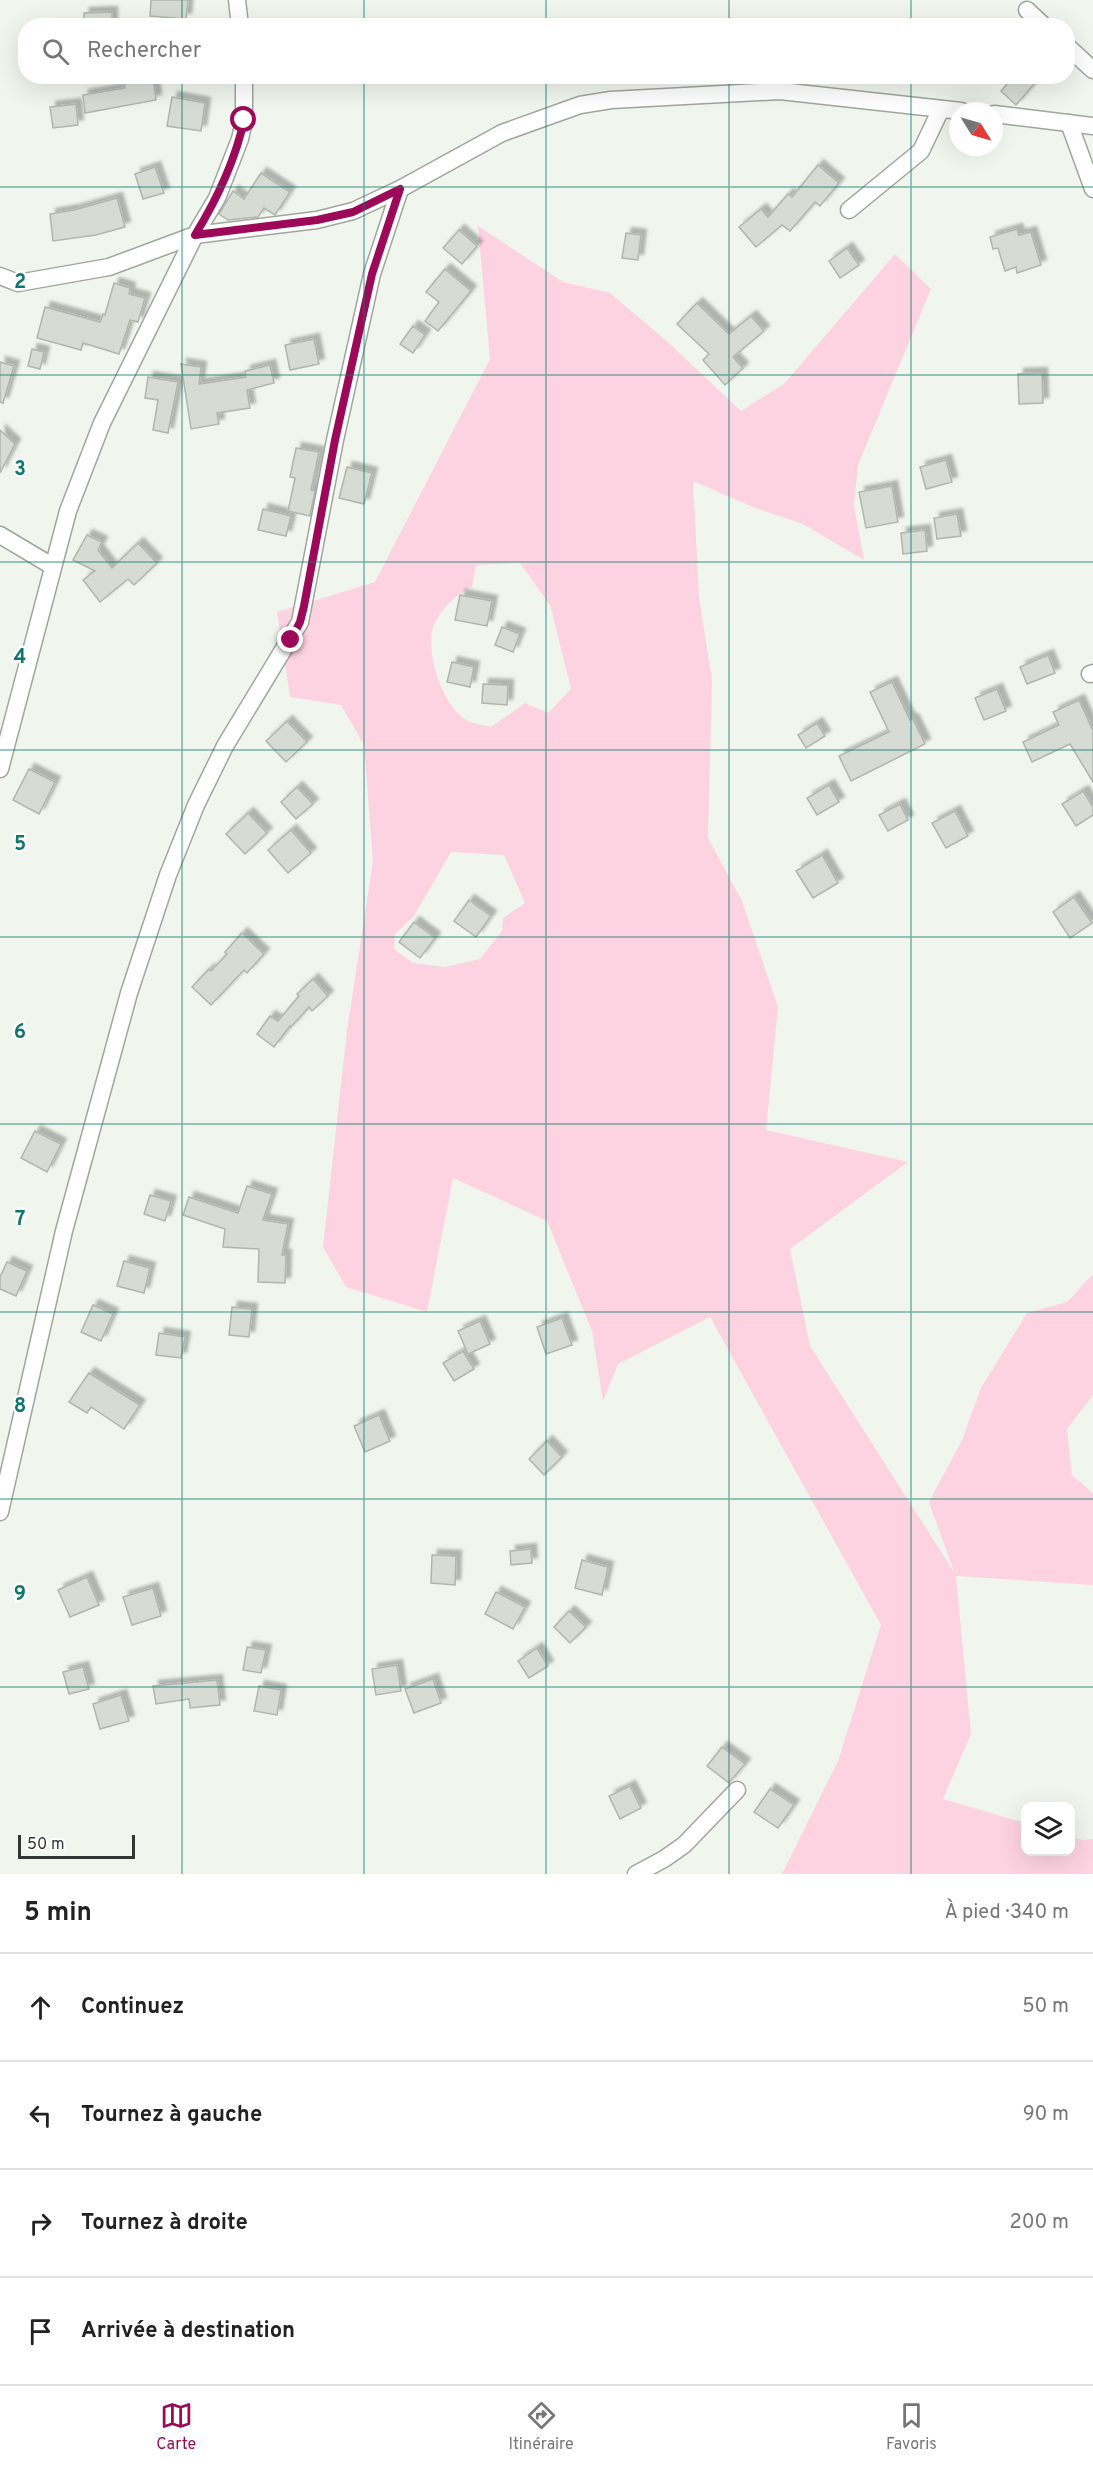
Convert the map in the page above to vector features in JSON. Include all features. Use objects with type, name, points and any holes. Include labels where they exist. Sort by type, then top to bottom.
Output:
[{"type":"street","points":[[237,0],[239,18]]},
{"type":"street","points":[[1027,10],[1036,18]]},
{"type":"street","points":[[1075,53],[1093,70]]},
{"type":"street","points":[[0,770],[68,511],[102,423],[195,235],[217,198],[240,139],[244,120],[244,84]]},
{"type":"street","points":[[0,276],[18,283],[109,267],[195,235],[317,220],[353,212],[502,134],[579,105],[611,100],[780,91],[949,110]]},
{"type":"street","points":[[849,210],[921,151],[940,109]]},
{"type":"street","points":[[1003,115],[1093,126]]},
{"type":"street","points":[[1069,123],[1093,189]]},
{"type":"street","points":[[0,1512],[64,1231],[129,993],[168,875],[196,805],[225,746],[300,622],[335,440],[372,274],[400,189]]},
{"type":"street","points":[[0,535],[52,566]]},
{"type":"street","points":[[636,1874],[684,1845],[737,1790]]},
{"type":"shaded area","points":[[478,226],[563,282],[610,293],[669,343],[741,411],[784,384],[895,254],[931,289],[858,465],[854,505],[864,560],[803,524],[755,508],[693,481],[699,597],[712,680],[708,838],[742,901],[778,1007],[766,1130],[908,1162],[790,1249],[810,1346],[954,1572],[929,1502],[962,1440],[981,1388],[1027,1313],[1067,1302],[1093,1274],[1093,1395],[1067,1429],[1072,1475],[1093,1493],[1093,1585],[956,1576],[971,1734],[943,1799],[1021,1822],[1021,1856],[1075,1856],[1075,1837],[1082,1840],[1093,1839],[1093,1874],[782,1874],[838,1761],[881,1625],[710,1317],[618,1364],[603,1401],[592,1331],[547,1221],[453,1178],[427,1312],[346,1287],[323,1247],[347,1030],[373,861],[364,745],[341,705],[290,697],[277,612],[375,582],[490,359]],"holes":[[[520,563],[550,605],[571,689],[548,713],[525,703],[491,727],[468,721],[450,704],[437,676],[431,646],[432,633],[438,616],[461,593],[472,587],[476,565]],[[451,852],[504,855],[525,903],[503,918],[502,931],[480,959],[445,967],[413,963],[394,949],[395,934],[414,916]]]},
{"type":"building","points":[[151,0],[188,0],[186,18],[150,16]]},
{"type":"building","points":[[112,12],[112,18],[84,18],[84,13]]},
{"type":"building","points":[[124,84],[154,84],[156,100],[85,113],[83,95],[125,88]]},
{"type":"building","points":[[1007,84],[1034,84],[1016,105],[1001,91]]},
{"type":"building","points":[[172,97],[205,103],[201,131],[167,126]]},
{"type":"building","points":[[76,104],[78,125],[53,128],[50,107]]},
{"type":"building","points":[[818,165],[839,183],[820,206],[815,202],[790,231],[782,225],[756,247],[739,227],[761,209],[768,217],[788,194],[792,197]]},
{"type":"building","points":[[155,167],[164,193],[143,199],[135,174]]},
{"type":"building","points":[[261,173],[290,192],[275,215],[264,208],[258,217],[228,220],[219,214],[233,191],[244,199]]},
{"type":"building","points":[[117,198],[125,227],[96,235],[53,241],[50,214]]},
{"type":"building","points":[[1017,229],[1019,235],[1031,232],[1041,265],[1017,273],[1016,267],[1005,271],[998,248],[993,249],[990,237]]},
{"type":"building","points":[[459,230],[477,246],[462,264],[443,248]]},
{"type":"building","points":[[626,233],[641,235],[638,260],[622,258]]},
{"type":"building","points":[[847,248],[859,265],[840,278],[829,261]]},
{"type":"building","points":[[445,269],[471,291],[438,331],[425,321],[439,302],[426,292]]},
{"type":"building","points":[[114,283],[130,288],[129,294],[145,298],[138,322],[130,320],[119,354],[83,343],[81,350],[37,338],[45,307],[100,322],[103,314],[105,315]]},
{"type":"building","points":[[697,303],[729,334],[751,316],[764,331],[733,357],[743,368],[725,385],[703,360],[709,354],[677,324]]},
{"type":"building","points":[[413,326],[425,335],[413,353],[400,344]]},
{"type":"building","points":[[314,339],[319,364],[290,370],[285,345]]},
{"type":"building","points":[[32,349],[44,352],[40,369],[28,366]]},
{"type":"building","points":[[0,362],[14,366],[3,403],[0,402]]},
{"type":"building","points":[[181,364],[201,367],[199,384],[246,377],[245,371],[270,365],[274,383],[247,390],[250,408],[217,413],[219,424],[191,429]]},
{"type":"building","points":[[1042,373],[1043,403],[1019,404],[1018,374]]},
{"type":"building","points":[[148,377],[178,382],[168,433],[153,430],[158,400],[145,398]]},
{"type":"building","points":[[0,430],[15,444],[0,473]]},
{"type":"building","points":[[296,448],[319,452],[311,490],[315,491],[310,516],[288,511],[295,478],[290,477]]},
{"type":"building","points":[[946,460],[952,482],[926,489],[920,467]]},
{"type":"building","points":[[347,467],[372,473],[364,504],[339,498]]},
{"type":"building","points":[[892,486],[898,522],[866,528],[859,492]]},
{"type":"building","points":[[263,509],[291,516],[286,536],[258,530]]},
{"type":"building","points":[[957,514],[961,536],[937,539],[934,518]]},
{"type":"building","points":[[925,530],[927,551],[903,554],[901,533]]},
{"type":"building","points":[[87,535],[102,542],[98,550],[112,568],[138,543],[157,563],[134,585],[128,579],[100,602],[83,580],[95,571],[73,560]]},
{"type":"building","points":[[460,595],[492,601],[487,626],[455,620]]},
{"type":"building","points":[[502,627],[520,634],[513,652],[495,645]]},
{"type":"building","points":[[1048,655],[1055,673],[1027,684],[1020,667]]},
{"type":"building","points":[[452,662],[474,667],[470,687],[447,682]]},
{"type":"building","points":[[892,682],[910,720],[913,719],[925,744],[851,781],[839,756],[889,732],[870,692]]},
{"type":"building","points":[[483,684],[508,685],[507,705],[482,703]]},
{"type":"building","points":[[997,689],[1006,711],[984,720],[975,698]]},
{"type":"building","points":[[1079,700],[1093,731],[1093,782],[1070,744],[1032,762],[1023,742],[1059,725],[1053,712]]},
{"type":"building","points":[[287,721],[307,742],[286,762],[266,741]]},
{"type":"building","points":[[817,723],[825,736],[806,748],[798,735]]},
{"type":"building","points":[[29,769],[55,782],[39,814],[13,800]]},
{"type":"building","points":[[829,785],[839,802],[817,815],[807,798]]},
{"type":"building","points":[[297,787],[313,804],[296,819],[281,802]]},
{"type":"building","points":[[1083,791],[1093,807],[1093,815],[1076,826],[1062,804]]},
{"type":"building","points":[[900,804],[908,820],[888,831],[879,815]]},
{"type":"building","points":[[955,811],[968,836],[946,848],[932,823]]},
{"type":"building","points":[[248,813],[267,833],[245,854],[226,834]]},
{"type":"building","points":[[291,830],[311,853],[288,873],[268,850]]},
{"type":"building","points":[[822,855],[838,883],[813,898],[796,871]]},
{"type":"building","points":[[1074,897],[1092,923],[1070,938],[1053,912]]},
{"type":"building","points":[[469,900],[491,916],[476,937],[454,921]]},
{"type":"building","points":[[414,922],[435,938],[420,958],[399,942]]},
{"type":"building","points":[[242,933],[264,954],[247,973],[244,970],[211,1005],[192,987],[227,954],[225,952]]},
{"type":"building","points":[[313,979],[328,996],[312,1011],[309,1007],[274,1047],[257,1034],[270,1016],[278,1021],[299,996],[297,994]]},
{"type":"building","points":[[35,1131],[61,1144],[47,1172],[21,1158]]},
{"type":"building","points":[[247,1186],[272,1194],[263,1220],[288,1224],[282,1255],[286,1255],[285,1283],[258,1282],[259,1249],[223,1247],[225,1229],[183,1215],[189,1197],[238,1213]]},
{"type":"building","points":[[150,1195],[171,1201],[165,1221],[144,1214]]},
{"type":"building","points":[[124,1261],[150,1268],[144,1293],[117,1286]]},
{"type":"building","points":[[7,1262],[27,1271],[16,1296],[0,1289],[0,1277]]},
{"type":"building","points":[[93,1305],[113,1314],[101,1341],[81,1332]]},
{"type":"building","points":[[232,1307],[252,1309],[249,1337],[229,1335]]},
{"type":"building","points":[[562,1318],[572,1345],[546,1354],[537,1327]]},
{"type":"building","points":[[480,1321],[490,1344],[468,1354],[458,1331]]},
{"type":"building","points":[[159,1333],[185,1337],[181,1358],[156,1355]]},
{"type":"building","points":[[463,1351],[474,1369],[454,1381],[443,1363]]},
{"type":"building","points":[[89,1373],[140,1405],[124,1429],[91,1407],[87,1413],[69,1402]]},
{"type":"building","points":[[379,1415],[390,1441],[365,1452],[354,1426]]},
{"type":"building","points":[[547,1441],[562,1457],[544,1475],[529,1459]]},
{"type":"building","points":[[531,1549],[532,1563],[511,1565],[510,1551]]},
{"type":"building","points":[[432,1555],[456,1556],[455,1585],[431,1583]]},
{"type":"building","points":[[582,1560],[608,1567],[602,1595],[575,1588]]},
{"type":"building","points":[[87,1577],[99,1605],[70,1617],[58,1590]]},
{"type":"building","points":[[153,1588],[161,1616],[132,1625],[123,1597]]},
{"type":"building","points":[[496,1592],[525,1607],[513,1629],[485,1614]]},
{"type":"building","points":[[569,1611],[586,1627],[570,1643],[554,1627]]},
{"type":"building","points":[[247,1647],[266,1650],[261,1673],[243,1670]]},
{"type":"building","points":[[537,1648],[548,1666],[529,1678],[518,1661]]},
{"type":"building","points":[[397,1665],[401,1691],[376,1695],[372,1669]]},
{"type":"building","points":[[83,1667],[89,1689],[69,1694],[63,1672]]},
{"type":"building","points":[[433,1679],[441,1703],[414,1713],[405,1689]]},
{"type":"building","points":[[217,1680],[220,1705],[190,1708],[189,1699],[156,1704],[153,1686]]},
{"type":"building","points":[[259,1686],[281,1690],[277,1715],[254,1711]]},
{"type":"building","points":[[121,1695],[129,1721],[100,1729],[93,1704]]},
{"type":"building","points":[[722,1747],[745,1764],[729,1783],[707,1766]]},
{"type":"building","points":[[630,1786],[641,1808],[620,1819],[609,1796]]},
{"type":"building","points":[[770,1789],[794,1805],[778,1828],[754,1812]]},
{"type":"route","points":[[244,120],[240,139],[217,198],[195,235],[317,220],[353,212],[400,189],[372,274],[335,440],[304,606],[300,622],[291,640]]}]
